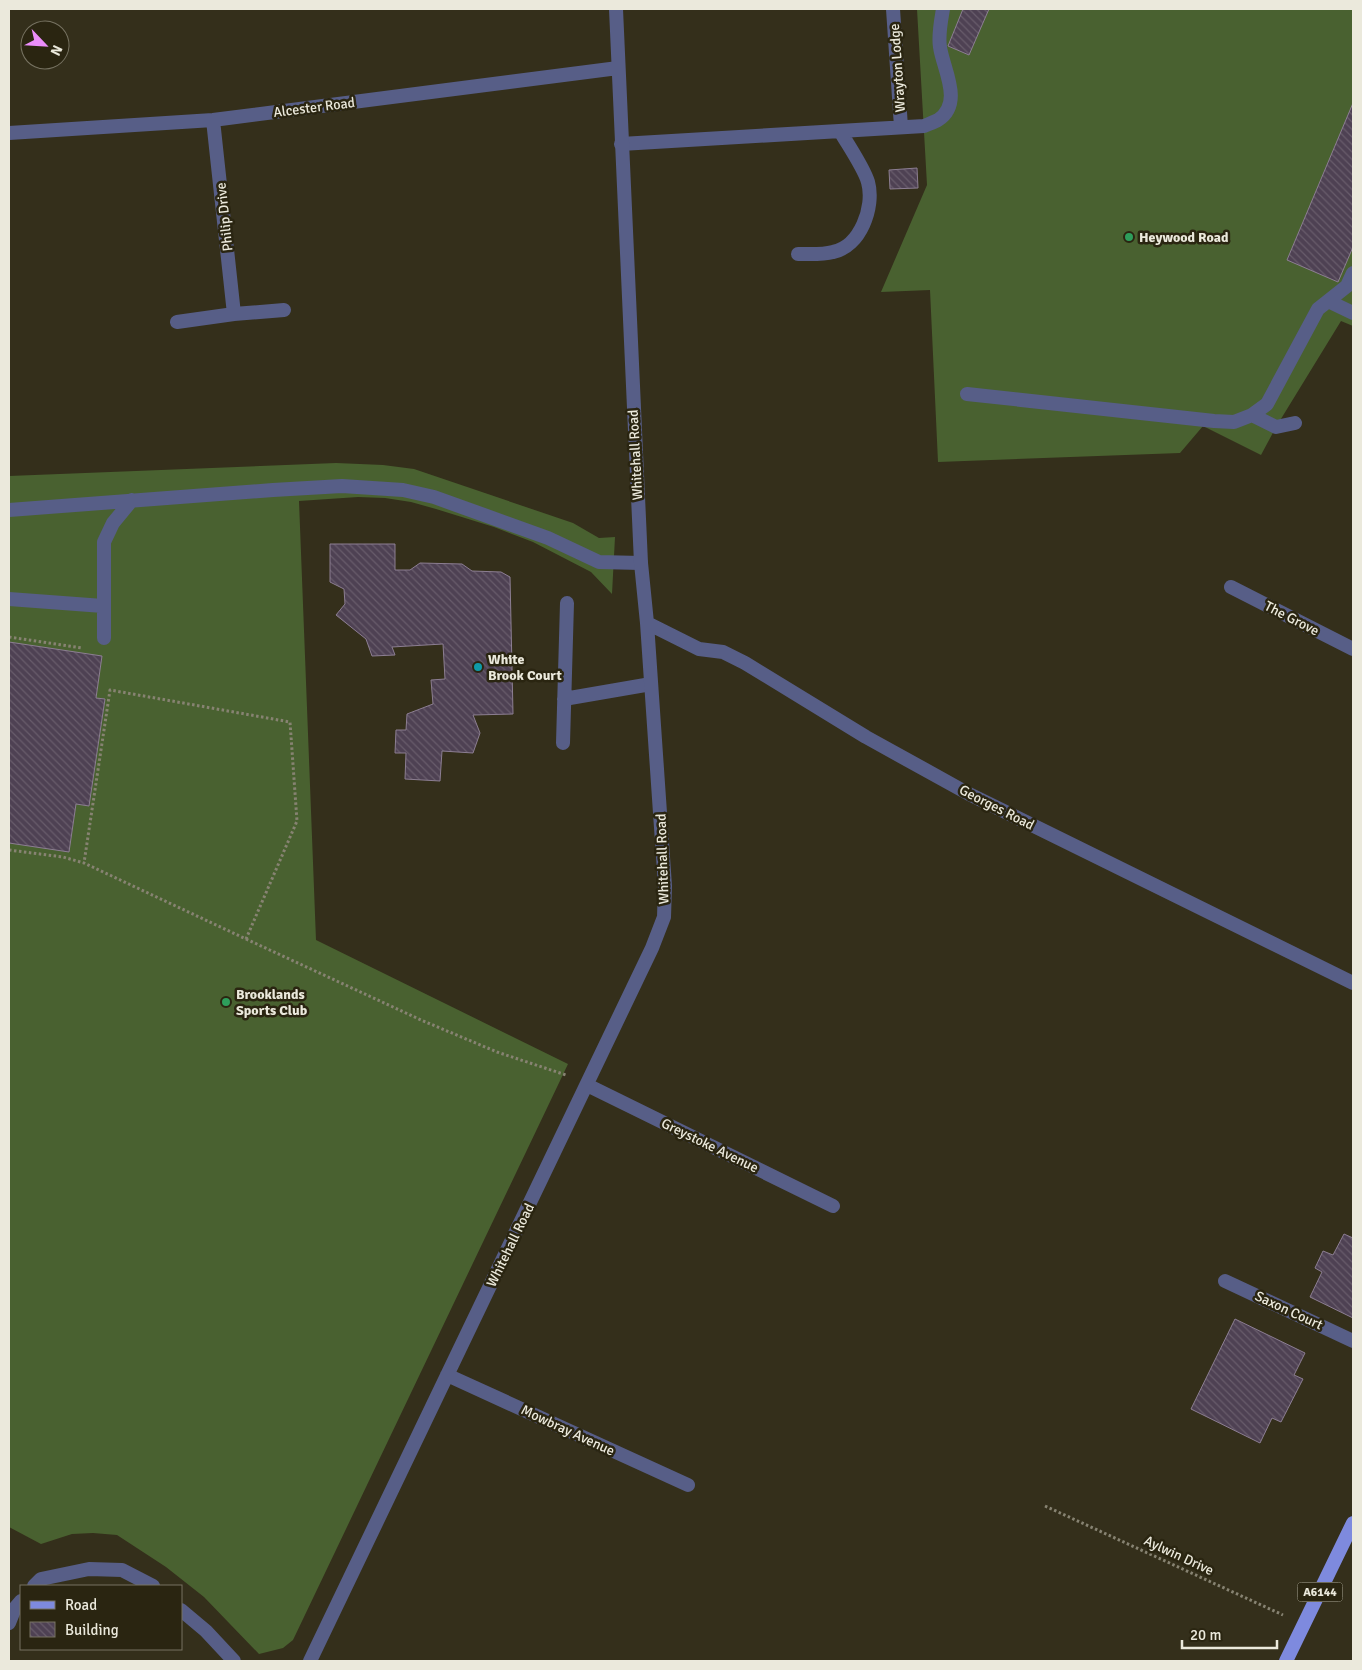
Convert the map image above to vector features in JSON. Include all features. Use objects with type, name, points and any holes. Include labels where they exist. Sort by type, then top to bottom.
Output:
[{"type":"main road","name":"A6144","points":[[1286,1661],[1353,1523]]},
{"type":"street","name":"Whitehall Road","points":[[310,1661],[587,1085],[652,948],[664,917],[665,886],[647,623],[641,563],[616,9]]},
{"type":"street","name":"Wrayton Lodge","points":[[893,9],[901,127]]},
{"type":"street","points":[[621,144],[924,126],[940,119],[947,109],[952,93],[940,47],[940,26],[943,9]]},
{"type":"street","name":"Alcester Road","points":[[9,133],[213,120],[618,68]]},
{"type":"street","name":"Philip Drive","points":[[213,120],[234,314]]},
{"type":"street","points":[[798,254],[834,252],[850,244],[866,220],[869,198],[868,183],[840,131]]},
{"type":"street","points":[[967,394],[1234,422],[1252,415],[1267,404],[1318,309],[1347,286],[1353,273]]},
{"type":"street","points":[[1328,301],[1353,313]]},
{"type":"street","points":[[177,322],[234,314],[284,310]]},
{"type":"street","points":[[1252,415],[1276,427],[1295,423]]},
{"type":"street","points":[[9,510],[342,486],[403,490],[434,497],[548,538],[599,562],[641,563]]},
{"type":"street","points":[[104,638],[104,542],[113,523],[132,500]]},
{"type":"street","name":"The Grove","points":[[1231,587],[1353,649]]},
{"type":"street","points":[[9,599],[103,606]]},
{"type":"street","points":[[563,743],[567,603]]},
{"type":"street","name":"Georges Road","points":[[647,623],[698,649],[723,652],[745,663],[866,737],[969,794],[1353,984]]},
{"type":"street","points":[[564,698],[651,684]]},
{"type":"street","name":"Greystoke Avenue","points":[[587,1085],[833,1206]]},
{"type":"street","name":"Saxon Court","points":[[1224,1280],[1353,1341]]},
{"type":"street","name":"Mowbray Avenue","points":[[447,1375],[688,1485]]},
{"type":"street","points":[[35,1585],[40,1579],[89,1569],[122,1570],[151,1585]]},
{"type":"street","points":[[9,1623],[20,1603]]},
{"type":"street","points":[[182,1611],[206,1631],[234,1661]]},
{"type":"path","points":[[9,637],[103,651],[104,638]]},
{"type":"path","points":[[84,863],[110,690],[290,722],[297,821],[246,939]]},
{"type":"path","points":[[9,850],[63,857],[84,863],[421,1020],[497,1052],[563,1074],[587,1085]]},
{"type":"path","name":"Aylwin Drive","points":[[1045,1506],[1304,1624]]},
{"type":"green space","name":"Heywood Road","points":[[917,9],[1353,9],[1353,326],[1341,321],[1261,455],[1203,426],[1180,453],[938,462],[930,290],[881,292],[927,185]]},
{"type":"green space","name":"Brooklands Sports Club","points":[[336,463],[383,465],[414,469],[573,523],[599,538],[615,537],[612,594],[591,572],[533,542],[494,527],[436,509],[411,502],[385,498],[358,497],[299,501],[316,940],[568,1064],[293,1640],[283,1648],[259,1654],[204,1597],[166,1567],[117,1535],[72,1534],[41,1544],[9,1527],[9,476]]},
{"type":"building","points":[[963,9],[989,9],[969,55],[948,46]]},
{"type":"building","points":[[1353,103],[1353,247],[1338,282],[1287,260]]},
{"type":"building","points":[[917,168],[918,188],[890,189],[889,170]]},
{"type":"building","name":"White Brook Court","points":[[330,544],[395,544],[395,570],[410,570],[420,563],[462,564],[472,571],[501,572],[510,577],[513,714],[473,715],[480,733],[473,753],[442,751],[440,781],[405,779],[406,753],[395,753],[396,730],[406,730],[407,714],[433,704],[431,680],[445,679],[443,644],[392,647],[395,655],[372,656],[366,639],[336,615],[345,604],[344,589],[330,582]]},
{"type":"building","points":[[9,642],[102,656],[96,698],[105,699],[89,806],[76,804],[69,852],[9,843]]},
{"type":"building","points":[[1344,1234],[1353,1238],[1353,1318],[1310,1297],[1322,1272],[1315,1268],[1323,1251],[1333,1255]]},
{"type":"building","points":[[1235,1319],[1305,1353],[1294,1375],[1303,1379],[1281,1422],[1272,1418],[1260,1443],[1191,1409]]},
{"type":"place","name":"Heywood Road","points":[[1129,237]]},
{"type":"place","name":"White Brook Court","points":[[478,667]]},
{"type":"place","name":"Brooklands Sports Club","points":[[226,1002]]}]
